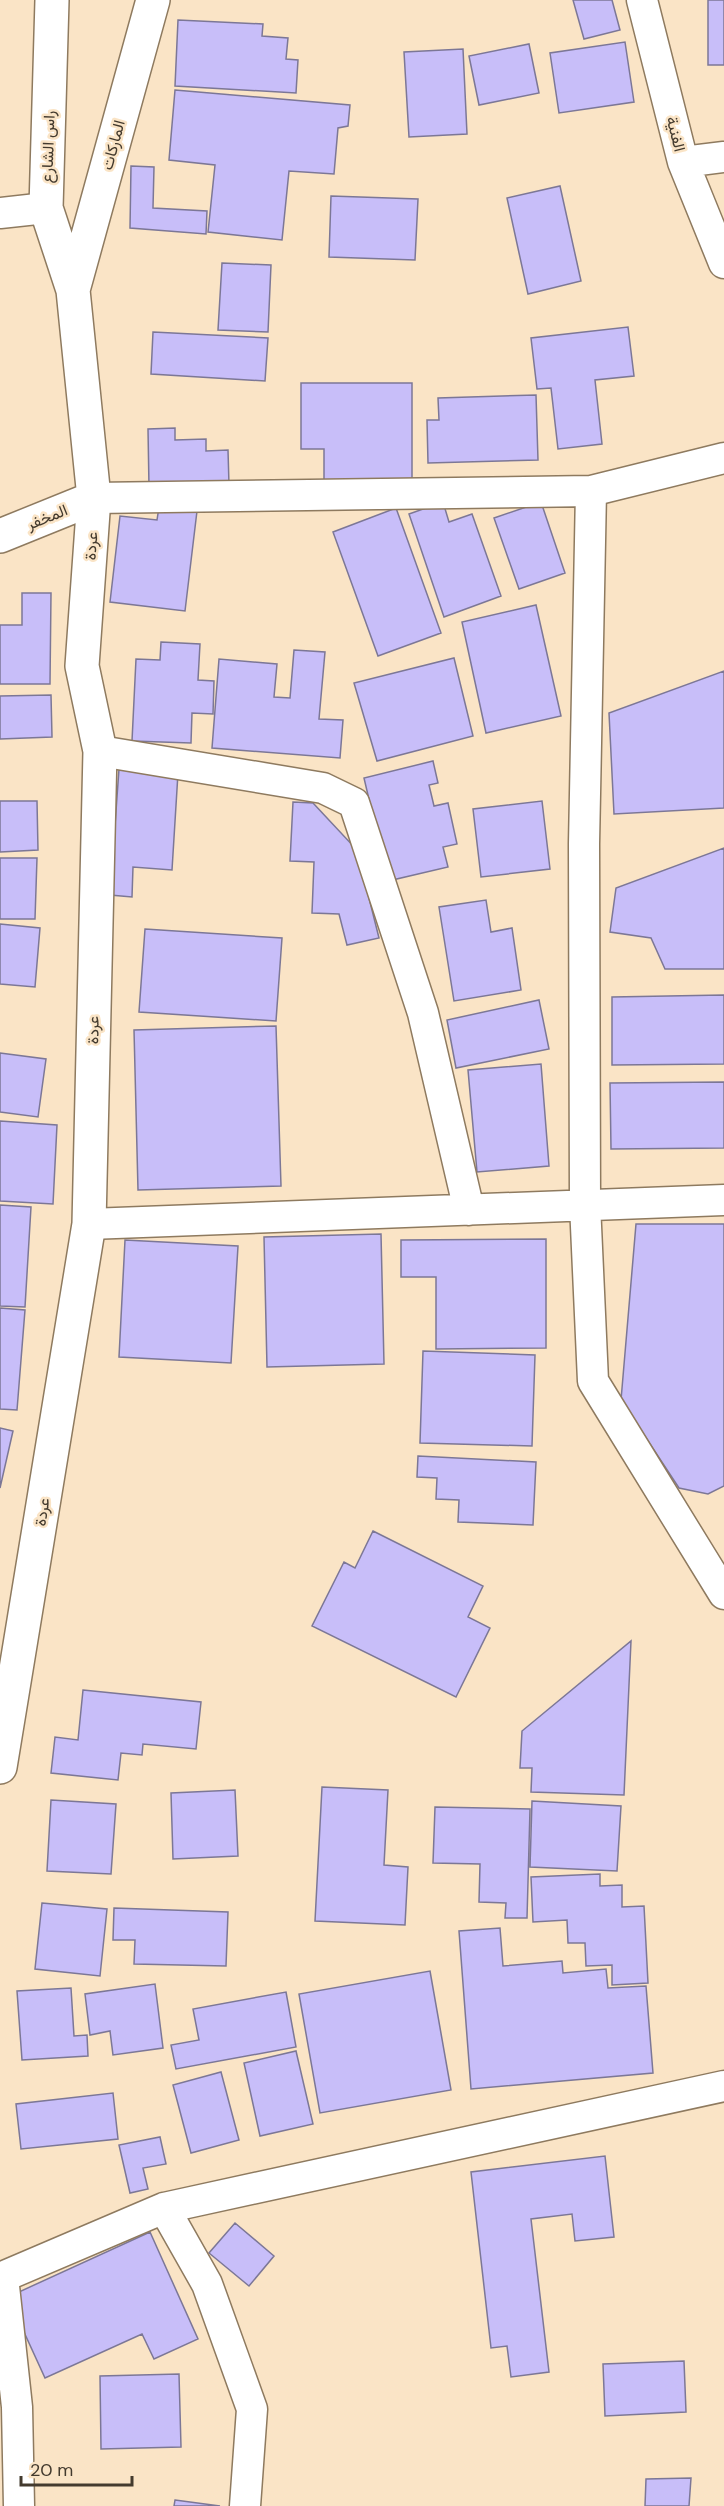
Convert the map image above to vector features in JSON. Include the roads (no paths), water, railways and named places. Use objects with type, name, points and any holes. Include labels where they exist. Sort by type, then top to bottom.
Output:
[{"type":"street","name":"راس الشارع","points":[[52,0],[46,208],[73,290]]},
{"type":"street","name":"الماركات","points":[[73,290],[153,0]]},
{"type":"street","name":"الفنية","points":[[642,0],[683,162],[724,263]]},
{"type":"street","points":[[683,162],[724,157]]},
{"type":"street","points":[[0,213],[46,208]]},
{"type":"street","name":"عردة","points":[[0,1767],[89,1224],[100,751],[82,666],[94,498],[73,290]]},
{"type":"street","points":[[94,498],[591,491],[724,459]]},
{"type":"street","points":[[591,491],[584,844],[585,1204],[593,1382],[724,1594]]},
{"type":"street","name":"المخفر","points":[[0,536],[94,498]]},
{"type":"street","points":[[100,751],[323,788],[354,803],[423,1013],[470,1210]]},
{"type":"street","points":[[89,1224],[724,1200]]},
{"type":"street","points":[[19,2506],[17,2407],[2,2277],[164,2208],[724,2086]]},
{"type":"street","points":[[164,2208],[207,2284],[252,2409],[245,2506]]}]
